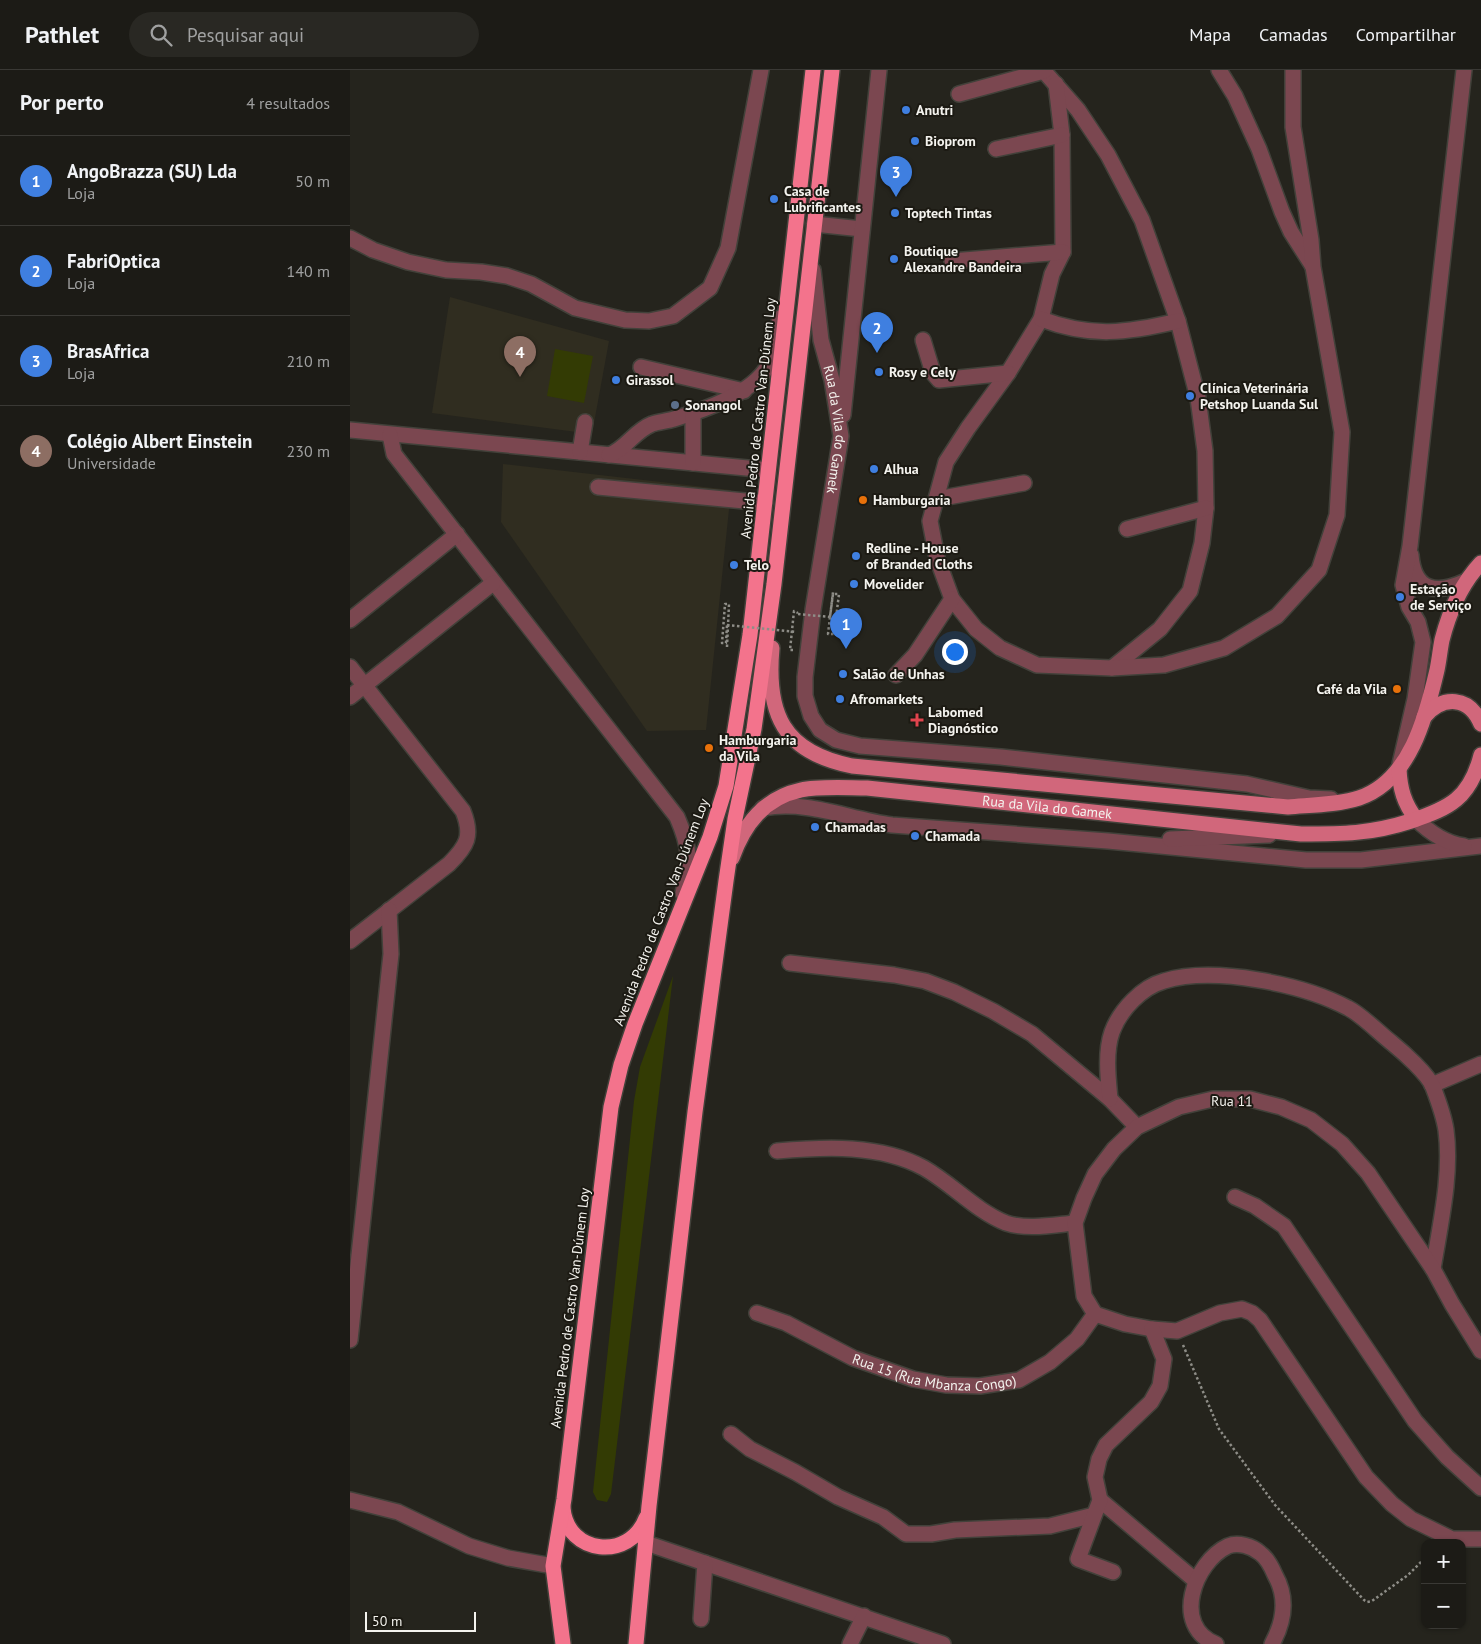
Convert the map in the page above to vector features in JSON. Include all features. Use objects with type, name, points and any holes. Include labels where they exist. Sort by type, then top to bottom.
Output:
[{"type":"highway","name":"Avenida Pedro de Castro Van-Dúnem Loy","points":[[563,1644],[553,1566],[564,1499],[611,1107],[621,1065],[635,1024],[710,837],[726,786],[750,635],[812,70]]},
{"type":"highway","points":[[636,1644],[649,1506],[694,1112],[726,881],[754,729],[769,633],[832,70]]},
{"type":"highway","points":[[564,1499],[564,1513],[572,1531],[588,1544],[602,1547],[622,1545],[634,1537],[646,1520],[649,1506]]},
{"type":"main road","name":"Rua da Vila do Gamek","points":[[769,633],[772,695],[776,713],[796,742],[806,750],[830,762],[852,766],[1288,807],[1359,798],[1390,780],[1399,769],[1413,744],[1424,717],[1437,670],[1442,640],[1452,609],[1466,581],[1481,563]]},
{"type":"main road","points":[[1424,717],[1430,710],[1439,705],[1458,701],[1468,706],[1476,714],[1481,724]]},
{"type":"main road","name":"Rua da Vila do Gamek","points":[[726,881],[736,846],[753,817],[763,808],[786,795],[802,790],[867,788],[1301,834],[1368,832],[1386,829],[1437,812],[1451,805],[1462,795],[1474,775],[1481,755]]},
{"type":"main road","points":[[1399,769],[1402,797],[1416,819]]},
{"type":"street","points":[[350,238],[373,250],[408,262],[446,270],[507,276],[531,284],[575,308],[624,320],[649,321],[673,316],[710,288],[728,248],[761,70]]},
{"type":"street","points":[[841,436],[879,70]]},
{"type":"street","points":[[959,94],[1044,70],[1078,110],[1108,155],[1142,220],[1178,321],[1198,398],[1204,451],[1206,508],[1202,543],[1190,591],[1160,629],[1112,668]]},
{"type":"street","points":[[1220,70],[1235,96],[1255,140],[1282,212],[1313,267]]},
{"type":"street","points":[[1056,84],[1062,135],[1063,252],[1052,274],[1041,319],[1008,373],[946,462],[930,521],[937,558],[952,599],[976,629],[1000,648],[1037,664],[1112,668],[1164,665],[1224,648],[1277,616],[1318,570],[1337,515],[1342,432],[1313,267],[1311,240],[1293,127],[1293,70]]},
{"type":"street","points":[[1399,769],[1415,699],[1422,642],[1418,622],[1410,607],[1403,585],[1410,546],[1464,70]]},
{"type":"street","points":[[996,149],[1062,135]]},
{"type":"street","points":[[814,224],[862,229]]},
{"type":"street","name":"Rua da Vila do Gamek","points":[[811,250],[821,340],[832,380],[841,436],[808,615],[805,696],[811,716],[820,730],[836,740],[860,746],[1001,758],[1247,784],[1309,798],[1342,800]]},
{"type":"street","points":[[952,261],[1063,252]]},
{"type":"street","points":[[609,455],[618,452],[637,433],[651,424],[694,413],[744,391],[759,379],[769,364],[789,282]]},
{"type":"street","points":[[1041,319],[1058,325],[1111,333],[1141,330],[1178,321]]},
{"type":"street","points":[[923,340],[932,373],[939,380],[1008,373]]},
{"type":"street","points":[[641,367],[744,391]]},
{"type":"street","points":[[693,463],[694,413]]},
{"type":"street","points":[[580,452],[585,422]]},
{"type":"street","points":[[350,430],[768,470]]},
{"type":"street","points":[[390,435],[394,454],[677,817],[687,841],[689,852],[685,885],[674,928]]},
{"type":"street","points":[[936,499],[1024,483]]},
{"type":"street","points":[[598,487],[764,504]]},
{"type":"street","points":[[1127,529],[1206,508]]},
{"type":"street","points":[[350,620],[456,534]]},
{"type":"street","points":[[1410,546],[1412,568],[1429,589],[1441,590],[1454,587],[1466,581]]},
{"type":"street","points":[[350,697],[494,583]]},
{"type":"street","points":[[896,676],[915,656],[952,599]]},
{"type":"street","points":[[350,667],[463,811],[468,824],[468,839],[461,852],[449,864],[350,941]]},
{"type":"street","points":[[763,808],[792,805],[818,809],[874,823],[892,825],[1108,841],[1299,859],[1361,860],[1477,847]]},
{"type":"street","points":[[1112,814],[1299,859]]},
{"type":"street","points":[[1416,819],[1428,831],[1441,838],[1458,845],[1477,847]]},
{"type":"street","points":[[1108,841],[1301,834]]},
{"type":"street","points":[[350,1340],[391,954],[389,910]]},
{"type":"street","points":[[790,963],[894,975],[925,981],[954,992],[993,1011],[1032,1034],[1110,1099],[1137,1127]]},
{"type":"street","points":[[1110,1099],[1108,1073],[1112,1032],[1122,1012],[1143,992],[1163,981],[1186,976],[1211,975],[1274,984],[1303,990],[1349,1008],[1406,1054],[1432,1085],[1446,1130],[1447,1180],[1433,1269]]},
{"type":"street","points":[[1432,1085],[1481,1064]]},
{"type":"street","name":"Rua 11","points":[[1095,1314],[1084,1296],[1075,1223],[1095,1174],[1114,1149],[1137,1127],[1179,1107],[1213,1099],[1250,1099],[1281,1107],[1311,1120],[1342,1144],[1368,1173],[1433,1269],[1481,1350]]},
{"type":"street","points":[[778,1151],[820,1147],[866,1151],[895,1157],[923,1168],[953,1187],[984,1211],[1007,1223],[1030,1226],[1075,1223]]},
{"type":"street","points":[[1235,1197],[1255,1206],[1284,1226],[1416,1421],[1448,1458],[1481,1488]]},
{"type":"street","points":[[1095,1314],[1125,1324],[1152,1329],[1177,1330],[1220,1313],[1242,1309],[1252,1313],[1260,1320],[1366,1477],[1392,1504],[1411,1520],[1452,1539],[1481,1539]]},
{"type":"street","name":"Rua 15 (Rua Mbanza Congo)","points":[[757,1313],[786,1323],[853,1358],[913,1380],[946,1385],[980,1386],[1019,1380],[1050,1362],[1077,1339],[1095,1314]]},
{"type":"street","points":[[1112,1572],[1078,1559],[1097,1507],[1095,1477],[1099,1459],[1106,1445],[1150,1402],[1160,1386],[1164,1358],[1152,1329]]},
{"type":"street","points":[[730,1434],[750,1449],[838,1497],[883,1517],[906,1534],[1050,1526],[1097,1507]]},
{"type":"street","points":[[350,1500],[398,1512],[469,1546],[508,1558],[553,1566]]},
{"type":"street","points":[[1097,1507],[1196,1582]]},
{"type":"street","points":[[646,1543],[943,1644]]},
{"type":"street","points":[[1216,1644],[1201,1635],[1195,1628],[1190,1605],[1196,1582],[1210,1560],[1228,1546],[1238,1544],[1246,1545],[1260,1553],[1275,1574],[1283,1595],[1282,1619],[1279,1631],[1272,1644]]},
{"type":"street","points":[[701,1619],[705,1563]]},
{"type":"street","points":[[850,1644],[864,1616]]},
{"type":"path","points":[[808,615],[830,617],[833,594],[838,594],[834,634],[828,634],[833,592]]},
{"type":"path","points":[[727,647],[729,604],[725,604],[722,643],[726,643],[727,625],[796,632]]},
{"type":"path","points":[[1177,1330],[1219,1429],[1275,1505],[1364,1600],[1367,1602],[1372,1601],[1408,1575],[1421,1562]]},
{"type":"shaded area","points":[[450,297],[609,341],[592,434],[432,413]]},
{"type":"shaded area","points":[[503,464],[731,490],[706,730],[647,731],[501,522]]},
{"type":"green space","points":[[555,349],[593,356],[584,403],[547,396]]},
{"type":"green space","points":[[673,976],[611,1494],[607,1502],[597,1500],[593,1492],[634,1101],[640,1067]]},
{"type":"place","name":"Anutri","points":[[906,110]]},
{"type":"place","name":"Bioprom","points":[[915,141]]},
{"type":"place","name":"BrasAfrica","points":[[896,197]]},
{"type":"place","name":"Casa de Lubrificantes","points":[[774,199]]},
{"type":"place","name":"Toptech Tintas","points":[[895,213]]},
{"type":"place","name":"Boutique Alexandre Bandeira","points":[[894,259]]},
{"type":"place","name":"FabriOptica","points":[[877,353]]},
{"type":"place","name":"Rosy e Cely","points":[[879,372]]},
{"type":"place","name":"Colégio Albert Einstein","points":[[520,377]]},
{"type":"place","name":"Girassol","points":[[616,380]]},
{"type":"place","name":"Clínica Veterinária Petshop Luanda Sul","points":[[1190,396]]},
{"type":"place","name":"Sonangol","points":[[675,405]]},
{"type":"place","name":"Alhua","points":[[874,469]]},
{"type":"place","name":"Hamburgaria","points":[[863,500]]},
{"type":"place","name":"Redline - House of Branded Cloths","points":[[856,556]]},
{"type":"place","name":"Telo","points":[[734,565]]},
{"type":"place","name":"Movelider","points":[[854,584]]},
{"type":"place","name":"Estação de Serviço","points":[[1400,597]]},
{"type":"place","name":"AngoBrazza (SU) Lda","points":[[846,649]]},
{"type":"place","name":"Salão de Unhas","points":[[843,674]]},
{"type":"place","name":"Café da Vila","points":[[1397,689]]},
{"type":"place","name":"Afromarkets","points":[[840,699]]},
{"type":"place","name":"Labomed Diagnóstico","points":[[917,720]]},
{"type":"place","name":"Hamburgaria da Vila","points":[[709,748]]},
{"type":"place","name":"Chamadas","points":[[815,827]]},
{"type":"place","name":"Chamada","points":[[915,836]]}]
